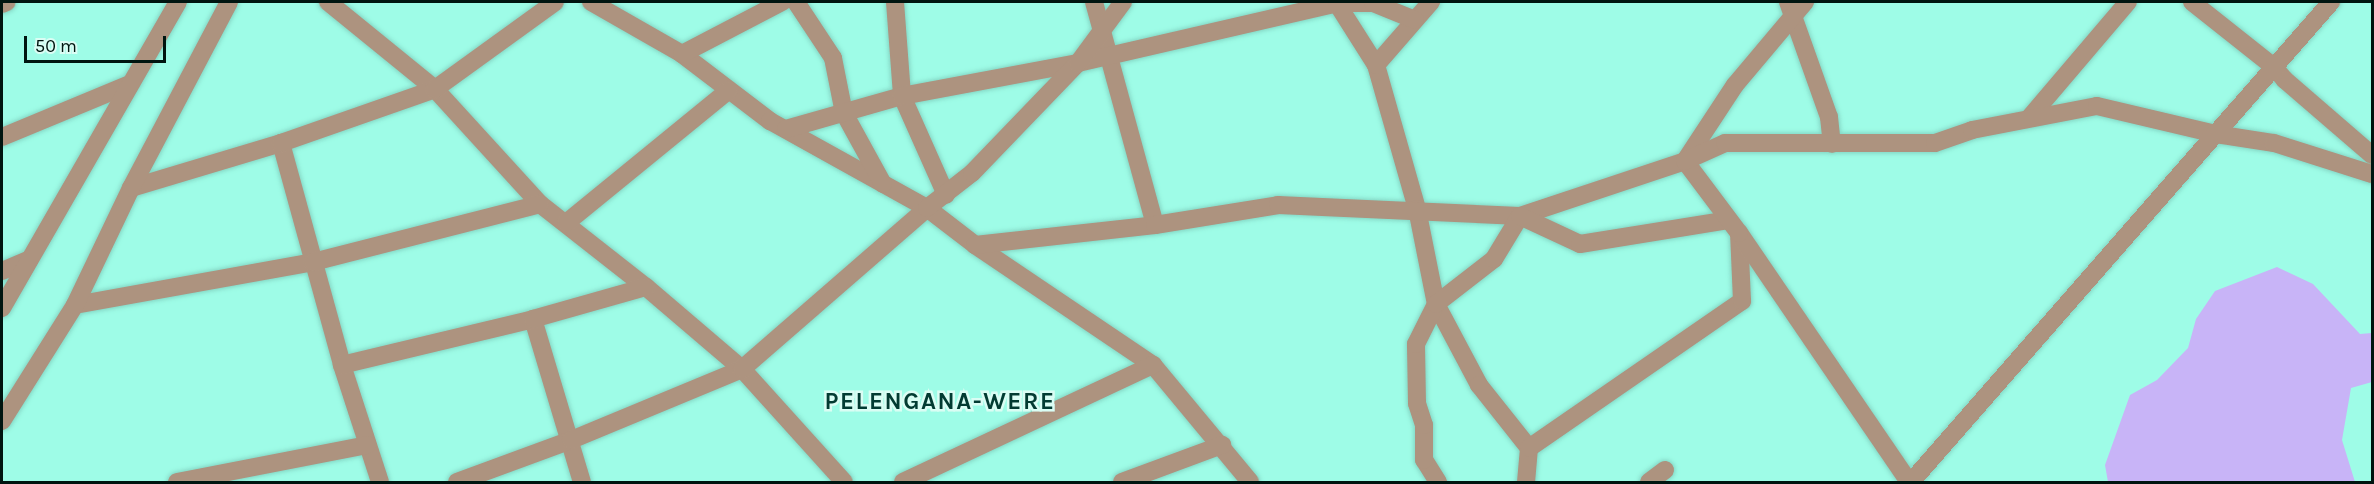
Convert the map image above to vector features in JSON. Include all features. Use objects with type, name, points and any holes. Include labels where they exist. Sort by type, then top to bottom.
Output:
[{"type":"street","points":[[2,4],[7,2]]},
{"type":"street","points":[[2,308],[178,2]]},
{"type":"street","points":[[2,421],[75,305],[131,188],[230,2]]},
{"type":"street","points":[[328,2],[435,89],[540,204],[646,287],[742,369],[844,483]]},
{"type":"street","points":[[131,188],[281,143],[435,89],[555,2]]},
{"type":"street","points":[[591,2],[682,54],[770,121],[927,208],[975,245],[1153,365],[1222,445],[1250,483]]},
{"type":"street","points":[[682,54],[782,2]]},
{"type":"street","points":[[796,2],[833,58],[844,113],[884,185]]},
{"type":"street","points":[[895,2],[902,96],[946,195]]},
{"type":"street","points":[[1094,2],[1155,225]]},
{"type":"street","points":[[458,483],[571,440],[742,369],[927,208],[972,173],[1078,63],[1101,29],[1124,2]]},
{"type":"street","points":[[786,129],[902,96],[1078,63],[1336,2],[1373,3],[1415,20]]},
{"type":"street","points":[[1336,2],[1376,65],[1417,209],[1436,304],[1479,385],[1529,448],[1526,483]]},
{"type":"street","points":[[1376,65],[1431,2]]},
{"type":"street","points":[[1685,161],[1735,85],[1791,9],[1805,2]]},
{"type":"street","points":[[2030,117],[2128,2]]},
{"type":"street","points":[[2192,2],[2274,67],[2285,80],[2373,155]]},
{"type":"street","points":[[1685,161],[1734,227],[1910,483],[2331,2]]},
{"type":"street","points":[[1791,9],[1829,117],[1832,144]]},
{"type":"street","points":[[2,137],[130,84]]},
{"type":"street","points":[[566,223],[729,90]]},
{"type":"street","points":[[1438,483],[1424,460],[1424,425],[1417,403],[1416,344],[1436,304],[1494,259],[1520,216],[1685,161],[1725,142],[1832,144],[1935,142],[1971,130],[2097,106],[2215,134],[2274,142],[2373,174]]},
{"type":"street","points":[[281,143],[342,365],[380,483]]},
{"type":"street","points":[[75,305],[313,262],[540,204]]},
{"type":"street","points":[[975,245],[1155,225],[1278,205],[1417,209],[1520,216],[1580,244],[1734,227]]},
{"type":"street","points":[[1529,448],[1742,301],[1734,227]]},
{"type":"street","points":[[2,271],[30,259]]},
{"type":"street","points":[[342,365],[533,319],[646,287]]},
{"type":"street","points":[[533,319],[582,483]]},
{"type":"street","points":[[903,483],[1153,365]]},
{"type":"street","points":[[177,483],[367,445]]},
{"type":"street","points":[[1122,483],[1222,445]]},
{"type":"street","points":[[1649,483],[1665,470]]},
{"type":"shaded area","points":[[2277,267],[2313,284],[2360,334],[2372,333],[2372,382],[2351,388],[2342,440],[2355,482],[2108,482],[2105,465],[2130,395],[2157,380],[2188,348],[2196,319],[2215,291]]},
{"type":"district","name":"PELENGANA-WERE","points":[[940,402]]}]
